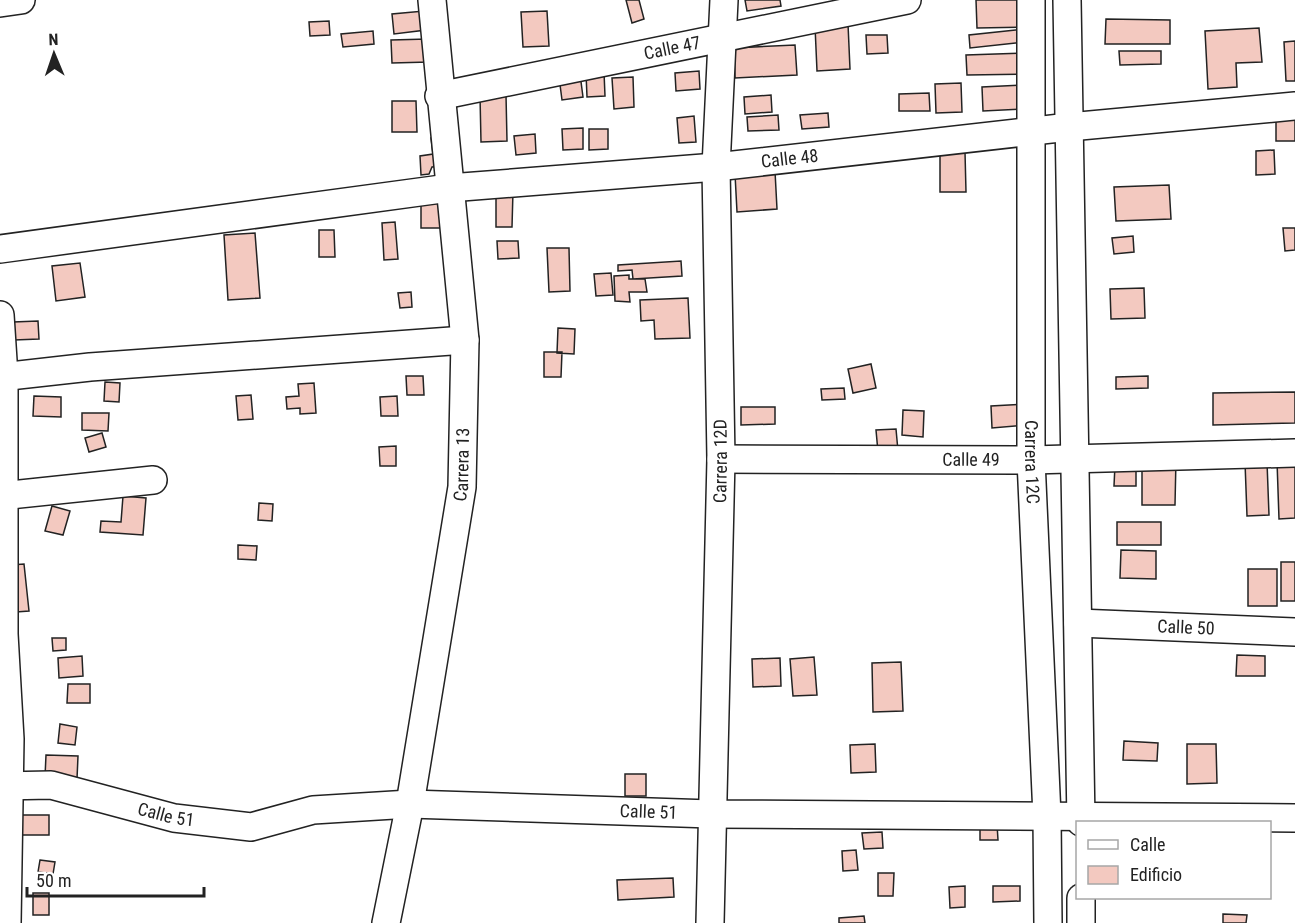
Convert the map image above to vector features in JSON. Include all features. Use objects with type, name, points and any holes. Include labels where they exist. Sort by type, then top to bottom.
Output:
[{"type":"street","points":[[0,3],[21,0]]},
{"type":"street","name":"Carrera 13","points":[[386,923],[410,804],[462,488],[465,340],[439,96],[432,0]]},
{"type":"street","name":"Carrera 12D","points":[[710,923],[721,459],[716,167],[724,0]]},
{"type":"street","name":"Calle 47","points":[[439,96],[907,0]]},
{"type":"street","name":"Carrera 12C","points":[[1031,0],[1033,134],[1031,460],[1047,816],[1048,923]]},
{"type":"street","points":[[1068,0],[1081,820]]},
{"type":"street","name":"Calle 48","points":[[0,249],[449,188],[716,167],[1033,134],[1069,128],[1295,106]]},
{"type":"street","points":[[0,315],[2,634],[10,739],[4,786],[7,923]]},
{"type":"street","points":[[2,376],[90,367],[465,340]]},
{"type":"street","name":"Calle 49","points":[[721,459],[1031,460],[1075,457],[1295,453]]},
{"type":"street","points":[[2,495],[153,480]]},
{"type":"street","name":"Calle 50","points":[[1078,623],[1295,632]]},
{"type":"street","name":"Calle 51","points":[[4,786],[51,785],[174,818],[251,826],[313,810],[410,804],[711,814],[1047,816],[1081,820],[1295,818]]},
{"type":"street","points":[[1081,899],[1081,923]]},
{"type":"building","points":[[626,0],[639,0],[644,19],[632,23]]},
{"type":"building","points":[[745,0],[780,0],[781,6],[747,11]]},
{"type":"building","points":[[976,0],[1017,0],[1017,9],[1024,8],[1025,27],[977,28]]},
{"type":"building","points":[[424,11],[426,30],[394,34],[392,14]]},
{"type":"building","points":[[547,11],[549,46],[523,47],[521,12]]},
{"type":"building","points":[[1106,19],[1170,20],[1170,44],[1105,44]]},
{"type":"building","points":[[329,21],[330,35],[310,36],[309,22]]},
{"type":"building","points":[[848,24],[850,69],[817,71],[815,26]]},
{"type":"building","points":[[1259,28],[1262,62],[1236,63],[1237,87],[1208,89],[1205,31]]},
{"type":"building","points":[[1024,29],[1025,42],[970,48],[969,35]]},
{"type":"building","points":[[373,31],[374,44],[343,47],[341,34]]},
{"type":"building","points":[[866,35],[887,35],[888,53],[867,54]]},
{"type":"building","points":[[428,39],[429,62],[392,63],[391,40]]},
{"type":"building","points":[[1295,41],[1295,81],[1286,81],[1284,42]]},
{"type":"building","points":[[795,45],[797,75],[735,78],[734,48]]},
{"type":"building","points":[[1119,51],[1161,51],[1161,64],[1120,65]]},
{"type":"building","points":[[1026,53],[1026,74],[967,75],[966,55]]},
{"type":"building","points":[[699,71],[700,89],[676,91],[675,73]]},
{"type":"building","points":[[604,72],[605,96],[587,97],[586,73]]},
{"type":"building","points":[[580,74],[583,97],[562,100],[559,77]]},
{"type":"building","points":[[633,77],[634,107],[614,109],[612,78]]},
{"type":"building","points":[[961,83],[962,112],[936,113],[935,84]]},
{"type":"building","points":[[1023,85],[1025,109],[983,111],[982,87]]},
{"type":"building","points":[[929,93],[930,111],[899,111],[899,94]]},
{"type":"building","points":[[506,95],[507,141],[481,142],[480,96]]},
{"type":"building","points":[[771,95],[772,112],[745,114],[744,97]]},
{"type":"building","points":[[392,101],[416,101],[417,132],[392,132]]},
{"type":"building","points":[[1276,112],[1295,112],[1295,141],[1276,141]]},
{"type":"building","points":[[828,113],[829,127],[802,129],[800,115]]},
{"type":"building","points":[[778,115],[779,130],[748,131],[747,117]]},
{"type":"building","points":[[694,116],[696,142],[679,143],[677,118]]},
{"type":"building","points":[[583,128],[583,149],[563,150],[562,129]]},
{"type":"building","points":[[589,129],[608,129],[608,149],[589,150]]},
{"type":"building","points":[[535,134],[536,153],[516,155],[514,136]]},
{"type":"building","points":[[442,137],[444,166],[432,167],[429,174],[421,175],[420,156],[433,154],[431,138]]},
{"type":"building","points":[[1274,150],[1275,174],[1256,175],[1256,151]]},
{"type":"building","points":[[965,152],[966,192],[940,192],[940,153]]},
{"type":"building","points":[[775,171],[777,209],[737,212],[735,174]]},
{"type":"building","points":[[1169,185],[1171,219],[1116,221],[1114,187]]},
{"type":"building","points":[[496,191],[513,191],[512,227],[496,227]]},
{"type":"building","points":[[444,197],[445,228],[421,228],[421,198]]},
{"type":"building","points":[[395,222],[398,259],[384,260],[382,223]]},
{"type":"building","points":[[1283,228],[1295,228],[1295,250],[1285,251]]},
{"type":"building","points":[[319,230],[334,230],[335,257],[319,257]]},
{"type":"building","points":[[255,233],[260,298],[228,300],[224,235]]},
{"type":"building","points":[[1133,236],[1134,252],[1114,254],[1112,238]]},
{"type":"building","points":[[497,241],[518,241],[519,258],[498,259]]},
{"type":"building","points":[[547,248],[569,248],[570,291],[549,292]]},
{"type":"building","points":[[681,261],[682,276],[633,279],[632,270],[618,271],[618,265]]},
{"type":"building","points":[[80,263],[85,297],[56,301],[52,266]]},
{"type":"building","points":[[611,273],[613,295],[596,296],[594,274]]},
{"type":"building","points":[[629,275],[629,279],[645,279],[647,292],[629,292],[630,302],[615,301],[614,276]]},
{"type":"building","points":[[1144,288],[1145,318],[1111,319],[1110,289]]},
{"type":"building","points":[[411,292],[412,307],[400,308],[398,293]]},
{"type":"building","points":[[688,298],[690,338],[655,339],[654,320],[641,321],[640,300]]},
{"type":"building","points":[[38,321],[39,339],[14,340],[13,322]]},
{"type":"building","points":[[558,328],[575,329],[574,354],[557,353]]},
{"type":"building","points":[[544,352],[562,352],[561,377],[544,377]]},
{"type":"building","points":[[871,364],[876,388],[853,393],[848,369]]},
{"type":"building","points":[[406,376],[423,376],[424,395],[407,395]]},
{"type":"building","points":[[1148,376],[1148,388],[1116,389],[1116,377]]},
{"type":"building","points":[[105,382],[120,383],[119,402],[104,401]]},
{"type":"building","points":[[314,383],[316,413],[300,414],[300,408],[287,409],[286,397],[299,396],[298,384]]},
{"type":"building","points":[[844,388],[845,399],[822,400],[821,389]]},
{"type":"building","points":[[1295,392],[1295,423],[1213,425],[1213,393]]},
{"type":"building","points":[[251,395],[253,419],[238,420],[236,396]]},
{"type":"building","points":[[34,396],[61,397],[61,417],[33,416]]},
{"type":"building","points":[[397,396],[398,416],[381,416],[380,397]]},
{"type":"building","points":[[1026,404],[1027,425],[992,428],[991,406]]},
{"type":"building","points":[[741,407],[775,407],[775,424],[741,425]]},
{"type":"building","points":[[903,410],[924,411],[923,437],[902,435]]},
{"type":"building","points":[[82,413],[109,413],[108,431],[82,430]]},
{"type":"building","points":[[896,429],[898,451],[878,452],[876,430]]},
{"type":"building","points":[[102,433],[106,447],[89,452],[85,438]]},
{"type":"building","points":[[396,446],[396,466],[380,466],[379,447]]},
{"type":"building","points":[[1142,459],[1176,459],[1175,505],[1142,505]]},
{"type":"building","points":[[1277,461],[1295,461],[1295,518],[1279,519]]},
{"type":"building","points":[[1245,462],[1267,462],[1269,515],[1247,516]]},
{"type":"building","points":[[1115,465],[1136,465],[1136,486],[1114,486]]},
{"type":"building","points":[[123,496],[146,498],[143,535],[100,532],[101,521],[121,522]]},
{"type":"building","points":[[259,503],[273,504],[272,521],[258,520]]},
{"type":"building","points":[[52,506],[70,511],[63,535],[45,531]]},
{"type":"building","points":[[1117,522],[1161,522],[1161,545],[1117,545]]},
{"type":"building","points":[[238,545],[257,546],[256,560],[238,559]]},
{"type":"building","points":[[1121,550],[1156,551],[1156,579],[1120,578]]},
{"type":"building","points":[[1281,562],[1295,562],[1295,601],[1281,601]]},
{"type":"building","points":[[24,564],[29,611],[16,612],[11,565]]},
{"type":"building","points":[[1248,569],[1277,569],[1277,606],[1248,606]]},
{"type":"building","points":[[52,638],[66,638],[66,650],[53,651]]},
{"type":"building","points":[[1237,655],[1265,656],[1265,676],[1236,676]]},
{"type":"building","points":[[82,656],[83,676],[59,678],[58,658]]},
{"type":"building","points":[[814,657],[817,695],[793,696],[790,659]]},
{"type":"building","points":[[780,658],[781,686],[753,687],[752,659]]},
{"type":"building","points":[[901,662],[903,711],[873,712],[872,663]]},
{"type":"building","points":[[68,684],[90,684],[90,703],[67,703]]},
{"type":"building","points":[[60,724],[77,727],[75,745],[58,743]]},
{"type":"building","points":[[1124,741],[1158,743],[1157,761],[1123,760]]},
{"type":"building","points":[[875,744],[876,772],[851,773],[850,745]]},
{"type":"building","points":[[1187,744],[1216,744],[1217,783],[1187,784]]},
{"type":"building","points":[[46,755],[78,756],[77,779],[45,777]]},
{"type":"building","points":[[625,774],[646,774],[646,796],[625,796]]},
{"type":"building","points":[[19,815],[49,815],[49,835],[19,835]]},
{"type":"building","points":[[980,823],[997,824],[998,840],[980,840]]},
{"type":"building","points":[[882,832],[883,848],[864,849],[862,833]]},
{"type":"building","points":[[856,850],[858,870],[843,871],[842,851]]},
{"type":"building","points":[[40,860],[55,862],[53,874],[38,872]]},
{"type":"building","points":[[878,873],[894,873],[893,896],[878,896]]},
{"type":"building","points":[[673,878],[674,897],[618,900],[617,880]]},
{"type":"building","points":[[965,886],[965,907],[950,908],[949,887]]},
{"type":"building","points":[[993,886],[1020,886],[1020,901],[993,902]]},
{"type":"building","points":[[33,893],[49,893],[49,915],[33,915]]},
{"type":"building","points":[[1223,914],[1247,915],[1246,923],[1223,923]]},
{"type":"building","points":[[864,916],[865,923],[839,923],[839,918]]}]
